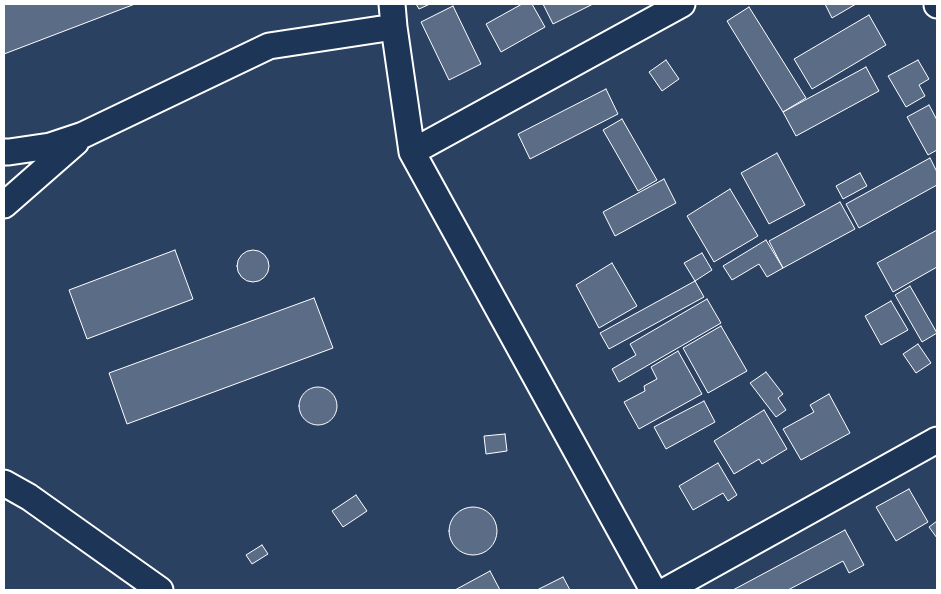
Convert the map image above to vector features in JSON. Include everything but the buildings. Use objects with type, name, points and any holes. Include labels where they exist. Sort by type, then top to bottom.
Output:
[{"type":"street","points":[[412,152],[682,4]]},
{"type":"street","points":[[4,152],[50,146],[83,135],[269,46],[393,15],[412,152],[653,590]]},
{"type":"street","points":[[4,205],[83,135]]},
{"type":"street","points":[[667,590],[937,440]]},
{"type":"street","points":[[4,483],[29,497],[160,590]]}]
